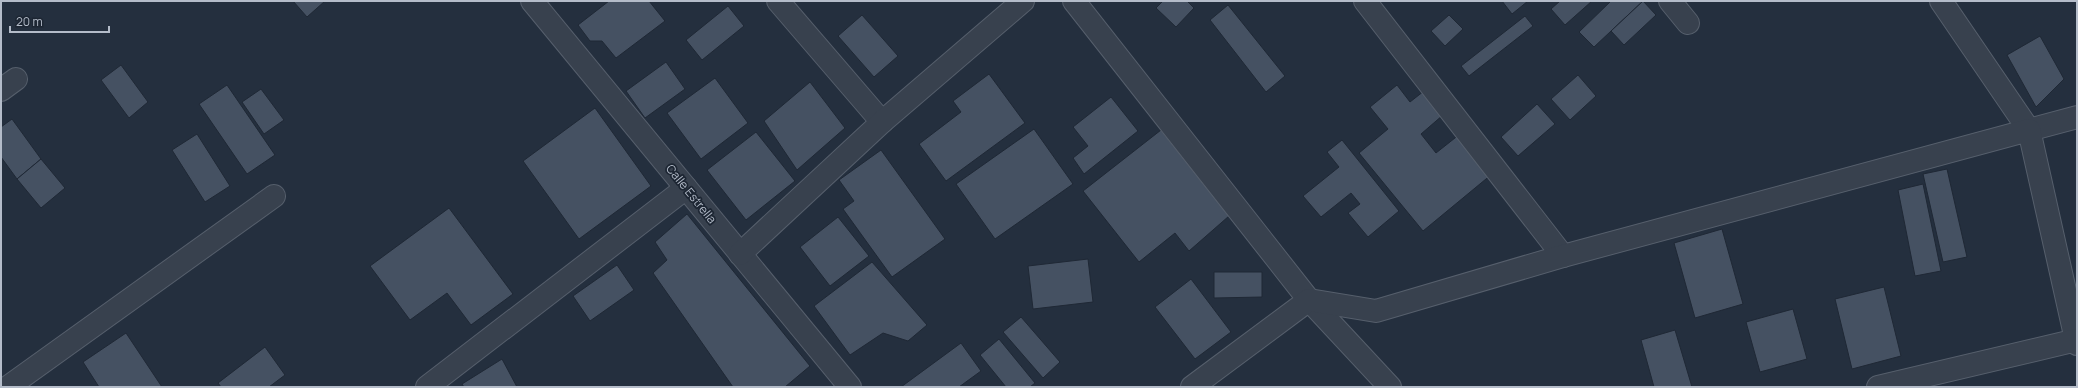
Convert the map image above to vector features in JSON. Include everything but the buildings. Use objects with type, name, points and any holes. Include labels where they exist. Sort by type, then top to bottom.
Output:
[{"type":"street","name":"Calle Estrella","points":[[532,1],[850,387]]},
{"type":"street","points":[[778,1],[882,122]]},
{"type":"street","points":[[740,254],[882,122],[1023,1]]},
{"type":"street","points":[[1074,1],[1309,300],[1390,387]]},
{"type":"street","points":[[1365,1],[1563,256]]},
{"type":"street","points":[[1670,1],[1688,23]]},
{"type":"street","points":[[1878,387],[2077,341],[2029,130],[1941,1]]},
{"type":"street","points":[[1192,387],[1309,300],[1376,311],[1563,256],[2077,118]]},
{"type":"street","points":[[427,387],[686,188]]},
{"type":"street","points":[[8,387],[274,196]]}]
